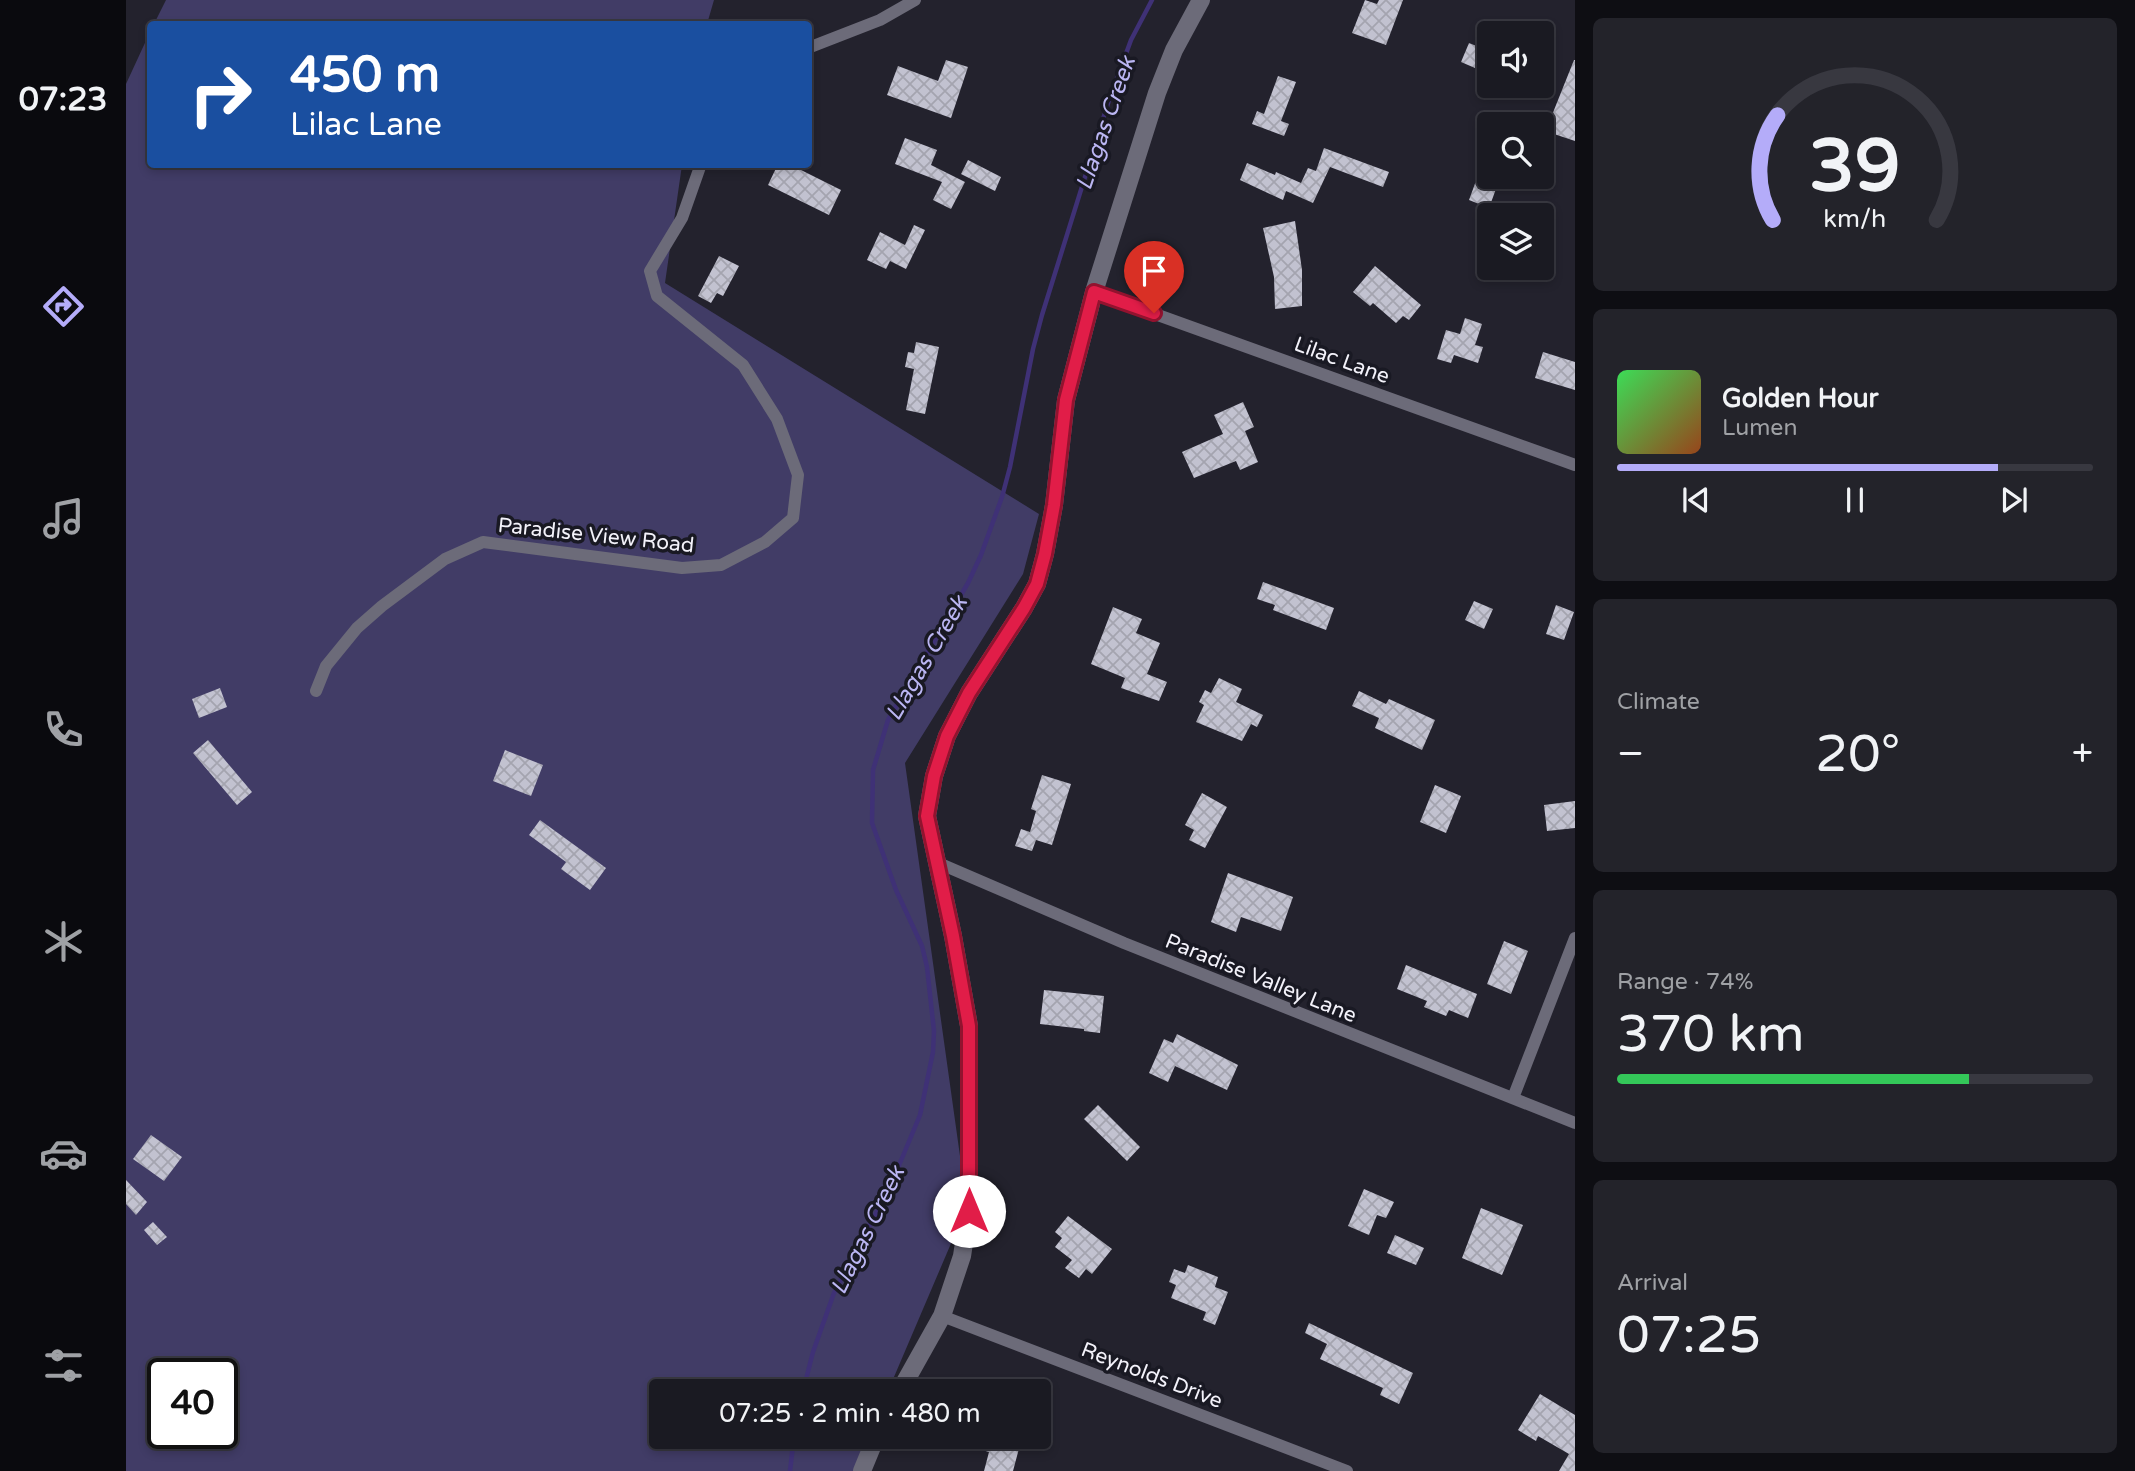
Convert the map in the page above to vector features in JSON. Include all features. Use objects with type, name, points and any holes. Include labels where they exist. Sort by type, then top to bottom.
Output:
[{"type":"street","points":[[812,46],[880,20],[915,0]]},
{"type":"street","points":[[907,1379],[943,1316],[962,1256],[969,1211],[969,1026],[927,816],[934,776],[947,736],[969,693],[1037,584],[1054,505],[1066,400],[1094,292],[1157,93],[1174,50],[1201,0]]},
{"type":"street","name":"Paradise View Road","points":[[317,691],[326,666],[357,628],[445,559],[483,542],[682,568],[721,565],[765,542],[793,518],[798,475],[777,419],[743,365],[657,296],[650,271],[682,218],[700,168]]},
{"type":"street","name":"Lilac Lane","points":[[1094,292],[1575,465]]},
{"type":"street","name":"Paradise Valley Lane","points":[[936,862],[1124,943],[1575,1123]]},
{"type":"street","points":[[1513,1098],[1575,938]]},
{"type":"street","name":"Reynolds Drive","points":[[943,1316],[1347,1471]]},
{"type":"street","points":[[862,1471],[871,1449]]},
{"type":"shaded area","points":[[166,0],[714,0],[708,21],[156,21]]},
{"type":"shaded area","points":[[147,38],[147,168],[682,168],[665,283],[1039,514],[1023,574],[905,763],[967,1206],[893,1379],[649,1379],[649,1449],[864,1449],[854,1471],[126,1471],[126,84]]},
{"type":"building","points":[[1365,0],[1377,4],[1379,0],[1403,0],[1386,45],[1352,33]]},
{"type":"building","points":[[1469,43],[1477,46],[1477,69],[1461,62]]},
{"type":"building","points":[[946,60],[968,67],[951,118],[887,95],[898,66],[938,81]]},
{"type":"building","points":[[1575,60],[1575,141],[1554,134],[1553,112]]},
{"type":"building","points":[[1278,76],[1296,82],[1281,121],[1289,124],[1284,136],[1252,124],[1257,111],[1264,114]]},
{"type":"building","points":[[905,138],[937,150],[931,165],[965,182],[951,209],[933,200],[942,182],[895,164]]},
{"type":"building","points":[[1324,148],[1389,172],[1383,187],[1330,167],[1313,203],[1286,191],[1283,200],[1240,180],[1247,163],[1301,183],[1308,168],[1316,171]]},
{"type":"building","points":[[968,160],[1001,177],[995,191],[961,174]]},
{"type":"building","points":[[776,168],[797,168],[841,190],[829,215],[768,185]]},
{"type":"building","points":[[1477,178],[1477,189],[1496,189],[1491,203],[1469,200]]},
{"type":"building","points":[[1295,221],[1302,270],[1302,306],[1275,309],[1274,277],[1263,228]]},
{"type":"building","points":[[914,225],[925,230],[906,269],[890,261],[886,269],[867,260],[880,232],[905,245]]},
{"type":"building","points":[[719,256],[739,266],[723,296],[717,293],[711,303],[698,296]]},
{"type":"building","points":[[1375,266],[1421,305],[1409,320],[1403,316],[1396,323],[1373,303],[1370,306],[1353,292]]},
{"type":"building","points":[[1465,318],[1482,324],[1475,345],[1483,347],[1478,363],[1454,355],[1451,363],[1437,359],[1446,330],[1460,334]]},
{"type":"building","points":[[916,342],[939,347],[925,414],[906,410],[914,369],[905,367],[908,352],[914,353]]},
{"type":"building","points":[[1543,352],[1575,362],[1575,390],[1535,378]]},
{"type":"building","points":[[1243,402],[1254,427],[1245,431],[1258,462],[1240,470],[1236,461],[1194,478],[1182,452],[1223,434],[1214,415]]},
{"type":"building","points":[[1263,582],[1334,608],[1326,630],[1273,610],[1275,605],[1257,599]]},
{"type":"building","points":[[1474,601],[1493,609],[1484,629],[1465,620]]},
{"type":"building","points":[[1556,605],[1574,612],[1564,640],[1546,634]]},
{"type":"building","points":[[1113,607],[1142,619],[1136,633],[1160,643],[1147,674],[1167,682],[1159,701],[1121,688],[1125,678],[1091,664]]},
{"type":"building","points":[[1219,678],[1242,689],[1236,702],[1263,715],[1257,727],[1251,724],[1242,741],[1196,722],[1204,705],[1199,702],[1205,690],[1211,693]]},
{"type":"building","points":[[220,688],[227,707],[199,718],[192,699]]},
{"type":"building","points":[[1359,691],[1386,704],[1389,699],[1435,720],[1422,750],[1375,728],[1379,718],[1352,706]]},
{"type":"building","points":[[208,740],[252,792],[237,805],[193,753]]},
{"type":"building","points":[[505,750],[543,765],[531,796],[493,781]]},
{"type":"building","points":[[1042,775],[1071,784],[1052,845],[1036,840],[1032,851],[1015,846],[1021,829],[1030,832],[1036,811],[1031,809]]},
{"type":"building","points":[[1435,785],[1461,796],[1446,833],[1420,822]]},
{"type":"building","points":[[1202,793],[1227,807],[1205,848],[1189,840],[1194,830],[1185,825]]},
{"type":"building","points":[[1575,801],[1575,828],[1547,831],[1544,805]]},
{"type":"building","points":[[540,820],[606,868],[590,890],[561,869],[566,862],[529,835]]},
{"type":"building","points":[[1228,873],[1293,897],[1281,931],[1241,917],[1236,932],[1211,922]]},
{"type":"building","points":[[1504,941],[1528,951],[1511,994],[1487,984]]},
{"type":"building","points":[[1406,965],[1477,994],[1468,1018],[1449,1010],[1446,1016],[1424,1007],[1427,1001],[1397,989]]},
{"type":"building","points":[[1044,990],[1104,996],[1100,1033],[1040,1024]]},
{"type":"building","points":[[1177,1034],[1238,1065],[1227,1090],[1175,1066],[1168,1082],[1149,1073],[1164,1039],[1173,1043]]},
{"type":"building","points":[[1098,1105],[1140,1147],[1127,1161],[1084,1119]]},
{"type":"building","points":[[151,1135],[182,1157],[164,1181],[133,1159]]},
{"type":"building","points":[[126,1180],[147,1202],[136,1215],[126,1204]]},
{"type":"building","points":[[1364,1189],[1394,1202],[1386,1218],[1377,1215],[1369,1235],[1348,1226]]},
{"type":"building","points":[[1481,1208],[1523,1225],[1502,1275],[1462,1258]]},
{"type":"building","points":[[1068,1216],[1112,1249],[1092,1274],[1086,1269],[1079,1278],[1065,1268],[1072,1260],[1055,1247],[1062,1238],[1055,1232]]},
{"type":"building","points":[[153,1222],[167,1237],[157,1245],[144,1230]]},
{"type":"building","points":[[1395,1235],[1424,1248],[1416,1265],[1387,1253]]},
{"type":"building","points":[[1188,1265],[1218,1277],[1215,1287],[1228,1292],[1215,1325],[1203,1320],[1206,1312],[1171,1298],[1176,1285],[1169,1282],[1174,1269],[1185,1273]]},
{"type":"building","points":[[1309,1323],[1413,1373],[1399,1404],[1380,1395],[1383,1388],[1320,1359],[1327,1344],[1305,1333]]},
{"type":"building","points":[[1540,1394],[1575,1415],[1575,1471],[1559,1471],[1569,1454],[1538,1436],[1536,1441],[1518,1430]]},
{"type":"building","points":[[979,1449],[1019,1449],[1013,1471],[984,1471],[989,1452]]},
{"type":"waterway","name":"Llagas Creek","points":[[806,1379],[834,1293],[890,1187],[920,1115],[933,1052],[934,1031],[922,946],[896,890],[872,823],[873,770],[888,720],[968,583],[981,555],[1010,467],[1042,315],[1109,100],[1131,40],[1152,0]]},
{"type":"waterway","name":"Llagas Creek","points":[[790,1471],[793,1449]]},
{"type":"route","points":[[969,1211],[969,1026],[927,816],[934,776],[947,736],[969,693],[1037,584],[1054,505],[1066,400],[1094,292],[1154,313]]}]
